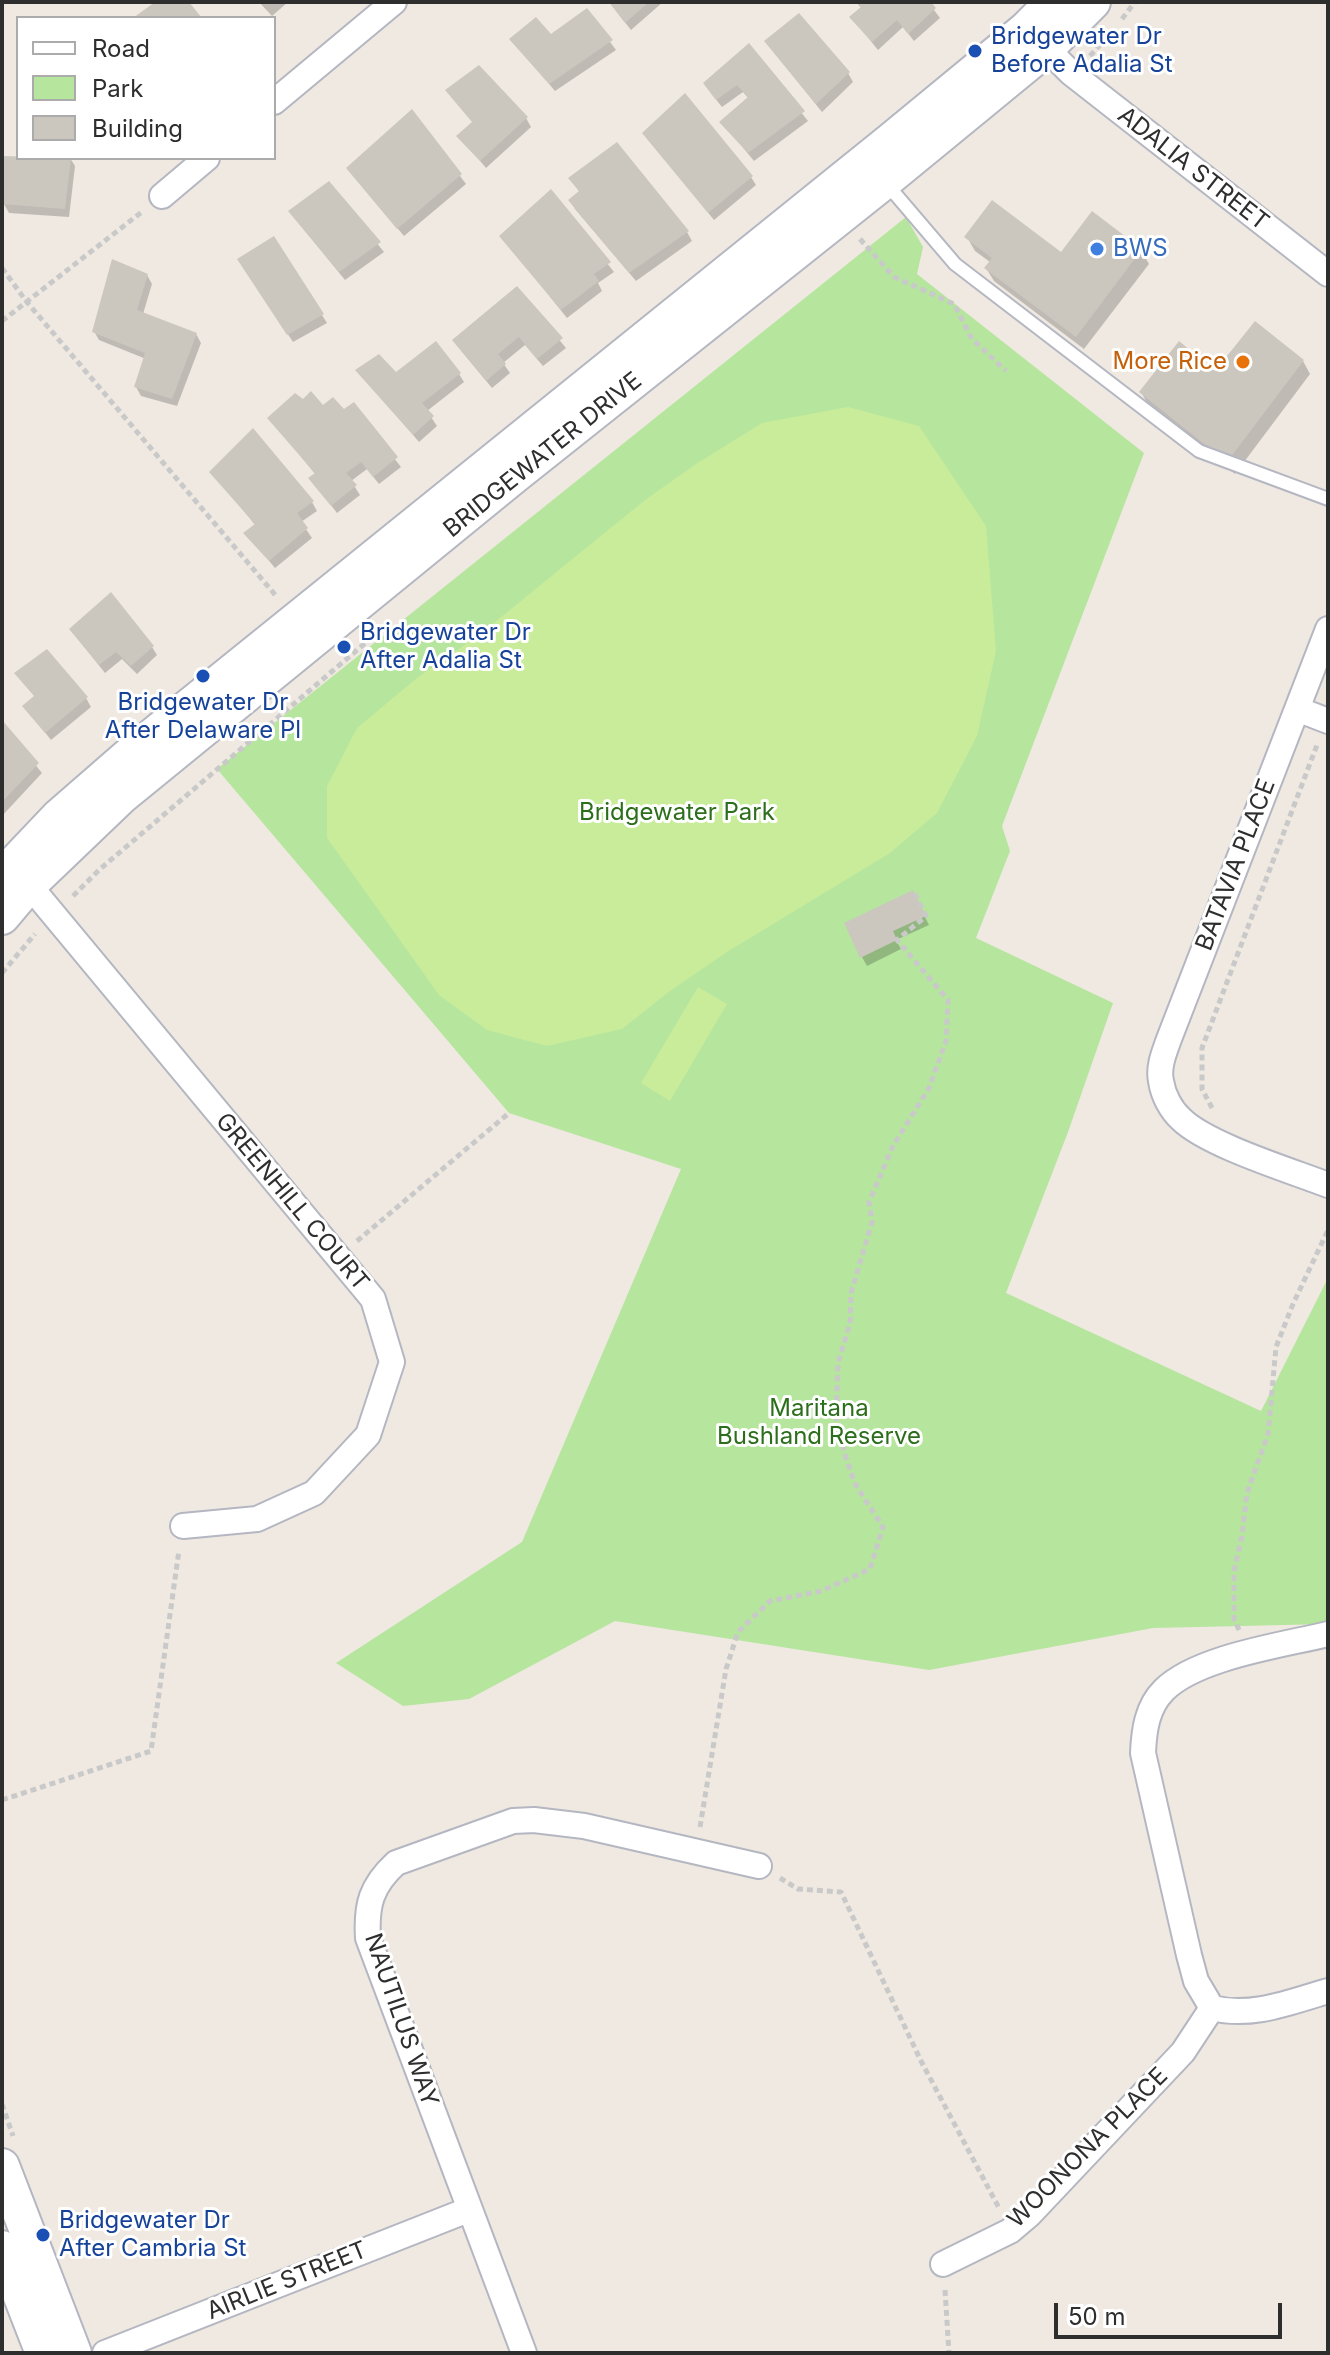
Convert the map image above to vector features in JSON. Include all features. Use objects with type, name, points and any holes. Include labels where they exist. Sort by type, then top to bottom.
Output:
[{"type":"street","points":[[276,100],[394,2]]},
{"type":"street","name":"BRIDGEWATER DRIVE","points":[[13,876],[122,796],[513,477],[894,192],[1036,38],[1053,2]]},
{"type":"street","name":"BRIDGEWATER DRIVE","points":[[2,917],[13,876],[59,816],[136,749],[1036,38],[1093,2]]},
{"type":"street","name":"ADALIA STREET","points":[[1036,38],[1071,73],[1328,274]]},
{"type":"street","points":[[162,196],[205,160]]},
{"type":"street","name":"BATAVIA PLACE","points":[[1328,629],[1161,1062],[1161,1080],[1168,1103],[1182,1120],[1219,1142],[1328,1185]]},
{"type":"street","points":[[1297,709],[1328,720]]},
{"type":"street","name":"GREENHILL COURT","points":[[13,876],[54,916],[373,1299],[392,1362],[368,1435],[314,1493],[257,1519],[183,1526]]},
{"type":"street","points":[[1328,1634],[1247,1654],[1189,1673],[1165,1689],[1152,1706],[1144,1729],[1143,1753],[1196,1981],[1212,2008],[1233,2013],[1257,2011],[1328,1991]]},
{"type":"street","name":"NAUTILUS WAY","points":[[524,2353],[368,1938],[367,1918],[372,1894],[381,1877],[396,1863],[513,1821],[534,1820],[584,1826],[759,1866]]},
{"type":"street","name":"WOONONA PLACE","points":[[943,2264],[1010,2231],[1030,2214],[1183,2052],[1212,2008]]},
{"type":"street","points":[[2,2166],[74,2353]]},
{"type":"street","name":"AIRLIE STREET","points":[[105,2353],[468,2210]]},
{"type":"street","points":[[2,2248],[43,2353]]},
{"type":"lane","points":[[894,192],[955,264],[1199,451],[1328,499]]},
{"type":"path","points":[[1071,73],[1099,47],[1135,2]]},
{"type":"path","points":[[847,248],[860,238],[894,192]]},
{"type":"path","points":[[2,321],[162,196]]},
{"type":"path","points":[[860,238],[894,277],[954,304],[972,339],[1006,371]]},
{"type":"path","points":[[2,268],[26,301],[282,603]]},
{"type":"path","points":[[2,973],[99,870],[387,625]]},
{"type":"path","points":[[1213,1111],[1202,1089],[1202,1048],[1328,720]]},
{"type":"path","points":[[695,1851],[705,1808],[726,1669],[738,1632],[770,1601],[821,1591],[870,1569],[883,1527],[855,1484],[836,1417],[838,1363],[850,1323],[851,1293],[872,1222],[869,1202],[893,1146],[929,1088],[946,1041],[948,1000],[925,969],[897,940],[926,916],[913,890]]},
{"type":"path","points":[[338,1257],[509,1113]]},
{"type":"path","points":[[1247,1654],[1234,1619],[1234,1571],[1247,1493],[1268,1434],[1276,1347],[1328,1230]]},
{"type":"path","points":[[2,1800],[151,1751],[183,1526]]},
{"type":"path","points":[[759,1866],[798,1889],[841,1892],[921,2061],[1010,2231]]},
{"type":"path","points":[[943,2264],[949,2353]]},
{"type":"green space","points":[[906,217],[923,247],[917,274],[1144,453],[1002,826],[1010,851],[976,938],[1113,1003],[1068,1132],[1006,1293],[1261,1411],[1328,1278],[1328,1624],[1153,1628],[929,1670],[615,1621],[469,1699],[403,1706],[336,1663],[522,1542],[681,1169],[509,1113],[217,769]]},
{"type":"green space","name":"Bridgewater Park","points":[[848,407],[919,426],[986,526],[996,651],[977,736],[937,813],[890,853],[727,952],[622,1029],[547,1046],[487,1030],[439,995],[327,838],[327,786],[357,728],[418,677],[479,635],[645,500],[696,464],[762,423]]},
{"type":"green space","points":[[698,987],[727,1004],[670,1101],[641,1083]]},
{"type":"building","points":[[155,2],[189,2],[200,16],[136,16]]},
{"type":"building","points":[[609,2],[649,2],[625,23]]},
{"type":"building","points":[[856,2],[931,2],[936,8],[908,34],[897,20],[872,42],[849,17],[861,7]]},
{"type":"building","points":[[587,8],[613,40],[549,84],[509,39],[536,17],[551,34]]},
{"type":"building","points":[[799,13],[850,72],[816,104],[764,41]]},
{"type":"building","points":[[749,43],[805,111],[748,153],[719,122],[748,97],[737,85],[716,100],[703,83]]},
{"type":"building","points":[[479,65],[528,117],[480,161],[456,136],[472,122],[445,90]]},
{"type":"building","points":[[685,93],[753,176],[708,213],[642,133]]},
{"type":"building","points":[[412,109],[462,174],[397,229],[346,168]]},
{"type":"building","points":[[617,142],[689,231],[629,273],[568,200],[579,191],[568,178]]},
{"type":"building","points":[[2,156],[16,156],[16,160],[71,160],[65,209],[2,204]]},
{"type":"building","points":[[329,181],[381,242],[339,272],[288,211]]},
{"type":"building","points":[[551,189],[611,262],[594,274],[599,281],[561,310],[499,236]]},
{"type":"building","points":[[992,200],[1061,252],[1092,211],[1142,249],[1076,337],[984,268],[992,258],[964,237]]},
{"type":"building","points":[[274,236],[324,314],[287,335],[237,259]]},
{"type":"building","points":[[112,259],[148,274],[137,310],[197,333],[172,399],[134,387],[145,353],[92,332]]},
{"type":"building","points":[[517,286],[563,338],[537,359],[519,337],[498,354],[506,364],[486,381],[452,340]]},
{"type":"building","points":[[1255,321],[1304,360],[1227,462],[1139,392],[1179,341],[1215,371]]},
{"type":"building","points":[[436,341],[461,373],[422,403],[434,416],[413,435],[355,370],[379,354],[396,372]]},
{"type":"building","points":[[311,391],[323,405],[333,397],[344,409],[354,402],[398,457],[373,477],[361,462],[346,473],[357,485],[331,506],[308,478],[315,473],[267,418],[295,393],[303,399]]},
{"type":"building","points":[[253,428],[314,501],[297,513],[308,528],[269,561],[243,533],[255,524],[209,472]]},
{"type":"building","points":[[111,592],[154,646],[131,666],[116,652],[99,665],[69,629]]},
{"type":"building","points":[[47,649],[88,697],[45,733],[22,706],[34,696],[14,673]]},
{"type":"building","points":[[2,720],[39,763],[2,802]]},
{"type":"building","points":[[913,890],[926,916],[893,931],[897,940],[860,958],[844,923]]},
{"type":"place","name":"Bridgewater Dr Before Adalia St","points":[[975,51]]},
{"type":"place","name":"BWS","points":[[1097,249]]},
{"type":"place","name":"More Rice","points":[[1243,362]]},
{"type":"place","name":"Bridgewater Dr After Adalia St","points":[[344,647]]},
{"type":"place","name":"Bridgewater Dr After Delaware Pl","points":[[203,676]]},
{"type":"place","name":"Bridgewater Dr After Cambria St","points":[[43,2235]]},
{"type":"park label","name":"Maritana Bushland Reserve","points":[[819,1423]]}]
